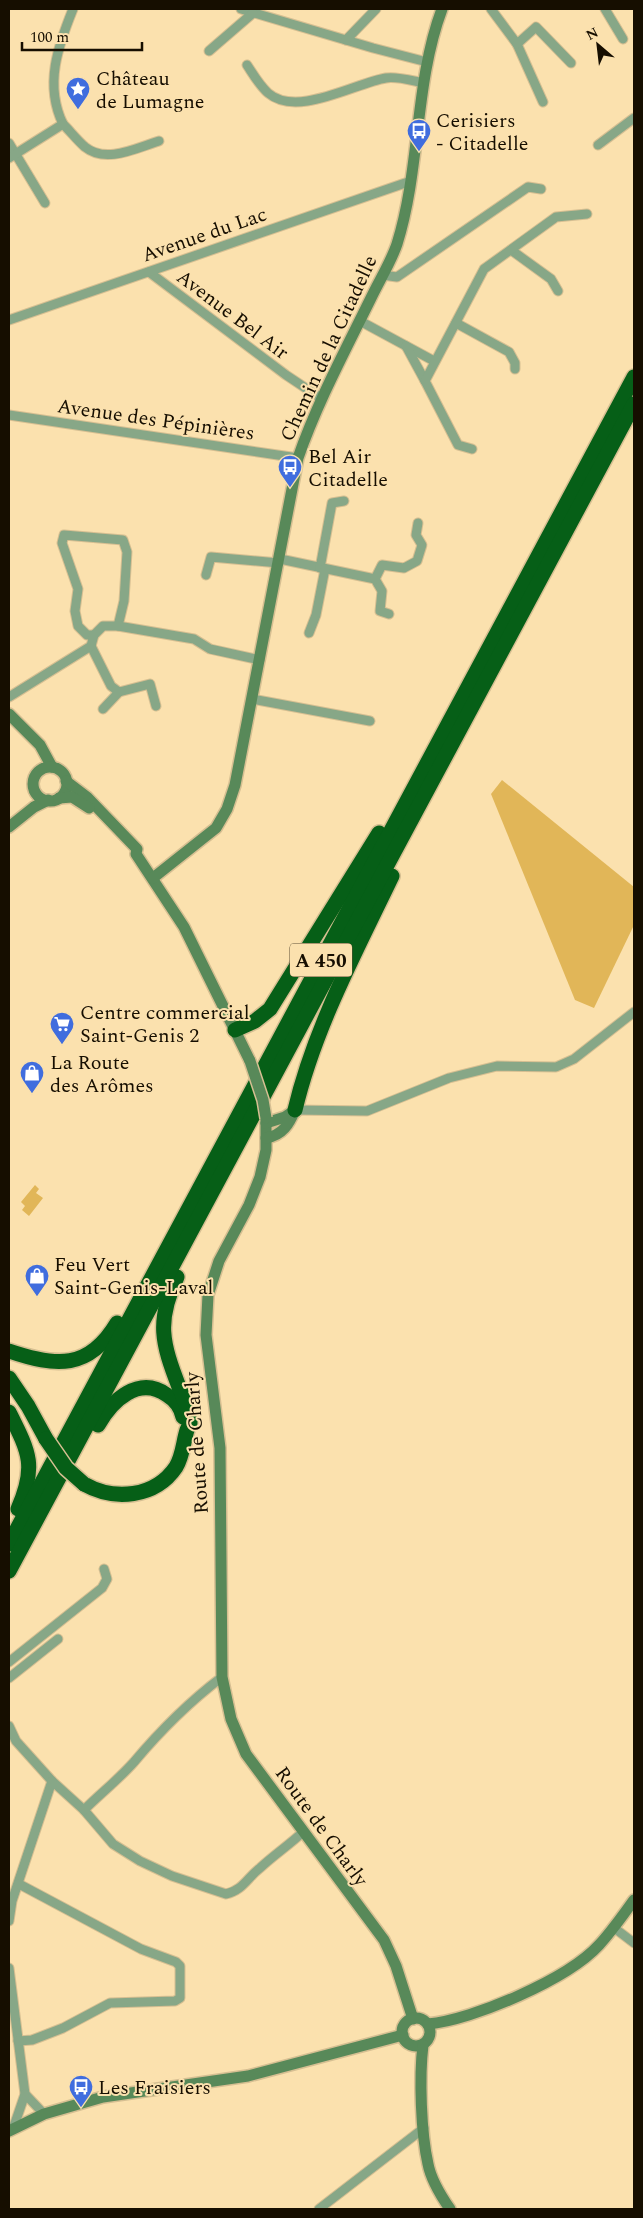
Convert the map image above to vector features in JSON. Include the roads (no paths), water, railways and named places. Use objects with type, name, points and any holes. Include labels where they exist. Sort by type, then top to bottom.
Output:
[{"type":"highway","name":"A 450","points":[[9,1544],[634,377]]},
{"type":"highway","name":"A 450","points":[[9,1571],[634,404]]},
{"type":"highway","points":[[295,1110],[308,1065],[342,984],[431,799],[429,787]]},
{"type":"highway","points":[[235,1030],[255,1021],[270,1009],[396,806],[408,799]]},
{"type":"highway","points":[[187,1430],[190,1424],[187,1409],[165,1349],[163,1320],[170,1292],[208,1215],[206,1203]]},
{"type":"highway","points":[[9,1351],[47,1362],[64,1363],[90,1354],[100,1347],[108,1337],[157,1253],[169,1245]]},
{"type":"highway","points":[[9,1378],[28,1406],[46,1440],[66,1468],[84,1484],[106,1494],[119,1496],[144,1492],[155,1486],[175,1468],[186,1443],[187,1430],[182,1413],[177,1404],[163,1392],[147,1388],[130,1391],[112,1405],[103,1416],[63,1486],[54,1488]]},
{"type":"highway","points":[[9,1412],[26,1447],[30,1473],[25,1492],[9,1528]]},
{"type":"main road","name":"Chemin de la Citadelle","points":[[153,878],[216,828],[227,809],[235,785],[298,458],[322,399],[397,245],[412,181],[427,62],[442,9]]},
{"type":"main road","points":[[9,714],[22,724],[40,745],[52,767],[61,772],[66,781],[65,791],[53,799],[34,807],[9,827]]},
{"type":"main road","points":[[9,720],[34,749],[38,757],[40,770]]},
{"type":"main road","points":[[9,821],[23,808],[34,790],[34,779],[40,770],[52,767]]},
{"type":"main road","name":"Route de Charly","points":[[66,781],[88,797],[137,849],[136,854]]},
{"type":"main road","points":[[34,790],[39,797],[53,799]]},
{"type":"main road","name":"Route de Charly","points":[[53,799],[72,797],[83,802],[131,853],[136,854],[153,878],[184,927],[250,1061],[263,1100],[266,1138],[260,1177],[250,1205],[219,1261],[208,1295],[206,1335],[220,1448],[222,1677],[231,1719],[246,1754],[384,1940],[396,1966],[413,2019]]},
{"type":"main road","points":[[266,1121],[284,1117],[295,1110]]},
{"type":"main road","points":[[266,1138],[275,1136],[283,1131],[295,1110]]},
{"type":"main road","points":[[428,2024],[460,2019],[557,1978],[598,1946],[634,1900]]},
{"type":"main road","points":[[413,2019],[421,2019],[428,2024],[430,2028],[429,2038],[419,2045],[407,2043],[403,2035],[403,2027],[413,2019]]},
{"type":"main road","points":[[11,2130],[44,2114],[103,2097],[248,2076],[403,2035]]},
{"type":"main road","points":[[419,2045],[428,2165],[435,2183],[450,2209]]},
{"type":"street","points":[[73,9],[54,68],[53,98],[63,124],[84,146],[95,153],[108,156],[159,142]]},
{"type":"street","points":[[241,9],[259,12],[346,40],[427,62]]},
{"type":"street","points":[[346,40],[376,9]]},
{"type":"street","points":[[491,9],[518,44],[543,102]]},
{"type":"street","points":[[605,9],[623,39]]},
{"type":"street","points":[[209,51],[259,12]]},
{"type":"street","points":[[518,44],[536,27],[571,63]]},
{"type":"street","points":[[247,65],[269,94],[282,100],[294,102],[330,96],[388,77],[424,83]]},
{"type":"street","points":[[598,145],[634,118]]},
{"type":"street","points":[[12,156],[63,124]]},
{"type":"street","points":[[9,143],[12,156],[45,203]]},
{"type":"street","name":"Avenue du Lac","points":[[9,320],[412,181]]},
{"type":"street","points":[[382,275],[397,277],[528,188],[541,189]]},
{"type":"street","points":[[425,381],[484,269],[556,217],[587,214]]},
{"type":"street","points":[[511,250],[551,279],[558,291]]},
{"type":"street","name":"Avenue Bel Air","points":[[149,272],[286,375],[322,399]]},
{"type":"street","points":[[360,321],[434,362]]},
{"type":"street","points":[[456,323],[509,352],[515,363],[515,369]]},
{"type":"street","points":[[406,346],[458,445],[472,449]]},
{"type":"street","name":"Avenue des Pépinières","points":[[9,415],[298,458]]},
{"type":"street","points":[[309,633],[316,615],[332,503],[344,501]]},
{"type":"street","points":[[375,579],[382,565],[404,568],[418,561],[422,545],[416,535],[418,523]]},
{"type":"street","points":[[94,635],[88,635],[78,626],[75,611],[78,589],[62,543],[64,535],[123,540],[127,552],[125,591],[118,626]]},
{"type":"street","points":[[206,575],[211,557],[279,561],[375,579],[382,591],[380,611],[389,614]]},
{"type":"street","points":[[9,697],[90,646],[94,635],[103,626],[118,626],[194,639],[210,649],[260,660]]},
{"type":"street","points":[[90,646],[111,686],[119,692]]},
{"type":"street","points":[[102,709],[119,692],[150,684],[156,706]]},
{"type":"street","points":[[252,699],[370,721]]},
{"type":"street","points":[[295,1110],[367,1111],[449,1078],[497,1066],[556,1067],[574,1059],[634,1012]]},
{"type":"street","points":[[9,1662],[102,1588],[107,1579],[104,1570]]},
{"type":"street","points":[[9,1678],[58,1639]]},
{"type":"street","points":[[84,1810],[134,1763],[144,1748],[202,1692],[222,1677]]},
{"type":"street","points":[[9,1726],[16,1741],[52,1781],[84,1810],[113,1844],[140,1861],[172,1876],[226,1894],[242,1888],[258,1868],[303,1832]]},
{"type":"street","points":[[9,1921],[12,1901],[52,1781]]},
{"type":"street","points":[[18,2041],[32,2040],[64,2028],[110,2003],[175,2001],[180,1998],[180,1966],[176,1962],[141,1949],[19,1884]]},
{"type":"street","points":[[613,1927],[634,1944]]},
{"type":"street","points":[[9,1968],[25,2094],[11,2130]]},
{"type":"street","points":[[25,2094],[44,2114]]},
{"type":"street","points":[[319,2209],[424,2128]]},
{"type":"place","name":"Château de Lumagne","points":[[78,110]]},
{"type":"place","name":"Cerisiers - Citadelle","points":[[419,152]]},
{"type":"place","name":"Bel Air Citadelle","points":[[290,488]]},
{"type":"place","name":"Centre commercial Saint-Genis 2","points":[[62,1045]]},
{"type":"place","name":"La Route des Arômes","points":[[32,1094]]},
{"type":"place","name":"Feu Vert Saint-Genis-Laval","points":[[37,1297]]},
{"type":"place","name":"Les Fraisiers","points":[[81,2108]]}]
